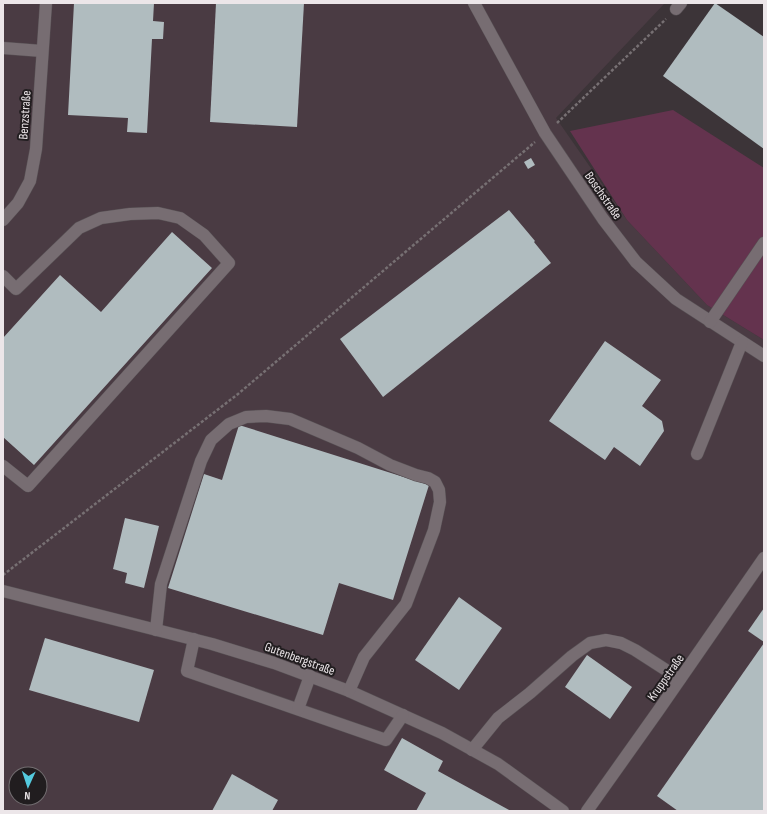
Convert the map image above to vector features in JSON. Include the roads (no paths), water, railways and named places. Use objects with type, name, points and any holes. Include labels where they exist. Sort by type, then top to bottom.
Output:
[{"type":"street","name":"Benzstraße","points":[[3,220],[18,203],[30,181],[36,149],[46,3]]},
{"type":"street","name":"Boschstraße","points":[[474,3],[545,133],[603,219],[636,262],[676,299],[764,356]]},
{"type":"street","points":[[3,48],[42,51]]},
{"type":"street","points":[[3,276],[16,289],[79,228],[101,218],[130,214],[158,213],[180,218],[204,235],[229,263],[28,486],[3,466]]},
{"type":"street","points":[[710,322],[764,243]]},
{"type":"street","points":[[697,454],[742,342]]},
{"type":"street","points":[[156,630],[161,584],[200,461],[211,440],[228,424],[246,417],[266,416],[290,419],[358,448],[390,465],[428,478],[435,482],[439,490],[440,502],[434,530],[406,604],[364,657],[349,691]]},
{"type":"street","name":"Kruppstraße","points":[[587,811],[764,558]]},
{"type":"street","name":"Gutenbergstraße","points":[[3,591],[194,639],[274,662],[349,691],[442,733],[498,764],[563,811]]},
{"type":"street","points":[[194,639],[187,671],[386,740],[403,716]]},
{"type":"street","points":[[472,750],[498,718],[530,693],[572,656],[590,643],[606,640],[621,643],[635,650],[680,679]]},
{"type":"street","points":[[298,709],[310,676]]}]
